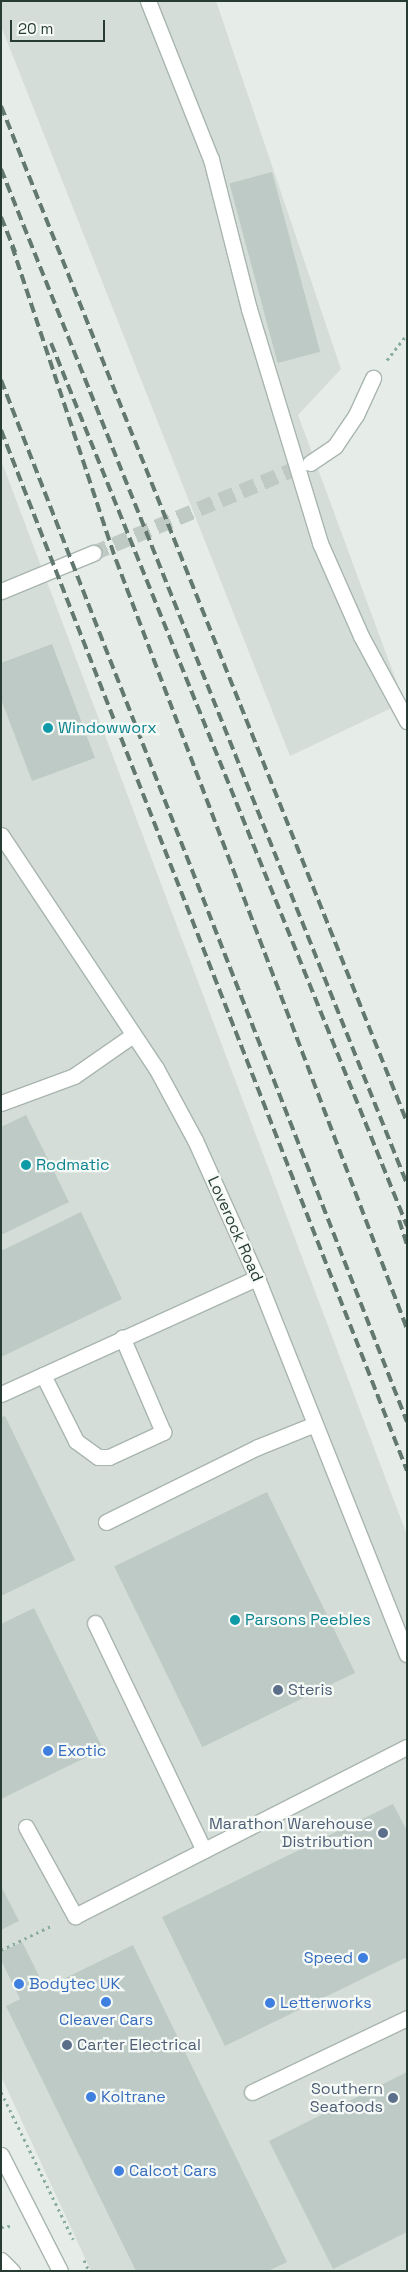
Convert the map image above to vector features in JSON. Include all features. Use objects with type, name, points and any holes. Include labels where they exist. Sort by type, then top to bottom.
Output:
[{"type":"street","points":[[148,1],[211,158],[249,309],[320,543],[361,636],[407,721]]},
{"type":"street","points":[[310,463],[335,446],[356,415],[373,378]]},
{"type":"street","points":[[1,591],[93,553]]},
{"type":"street","name":"Loverock Road","points":[[1,835],[156,1068],[195,1140],[257,1278],[407,1654]]},
{"type":"street","points":[[1,1103],[74,1076],[133,1035]]},
{"type":"street","points":[[1,1394],[122,1337],[257,1278]]},
{"type":"street","points":[[43,1375],[76,1440],[98,1457],[109,1457],[164,1432],[122,1337]]},
{"type":"street","points":[[106,1522],[258,1447],[315,1424]]},
{"type":"street","points":[[95,1623],[204,1850]]},
{"type":"street","points":[[26,1826],[75,1916],[407,1747]]},
{"type":"street","points":[[252,2092],[407,2018]]},
{"type":"street","points":[[1,2156],[60,2271]]},
{"type":"street","points":[[1,2260],[12,2271]]},
{"type":"path","points":[[373,378],[407,334]]},
{"type":"path","points":[[1,1950],[75,1916]]},
{"type":"path","points":[[1,2092],[77,2246]]},
{"type":"path","points":[[81,2255],[89,2271]]},
{"type":"shaded area","points":[[1,1],[216,1],[341,369],[298,415],[404,702],[290,756],[1,26]]},
{"type":"shaded area","points":[[1,460],[407,1535],[407,2271],[91,2271],[1,2076]]},
{"type":"building","points":[[272,172],[320,352],[278,363],[229,183]]},
{"type":"building","name":"Windowworx","points":[[52,644],[95,758],[32,781],[1,699],[1,663]]},
{"type":"building","name":"Rodmatic","points":[[26,1115],[69,1202],[1,1235],[1,1127]]},
{"type":"building","points":[[81,1212],[122,1299],[1,1357],[1,1251]]},
{"type":"building","points":[[5,1416],[75,1560],[1,1596],[1,1417]]},
{"type":"building","name":"Parsons Peebles","points":[[267,1492],[355,1673],[202,1747],[114,1567]]},
{"type":"building","points":[[34,1608],[103,1749],[1,1799],[1,1624]]},
{"type":"building","points":[[393,1804],[407,1831],[407,1957],[225,2046],[162,1917]]},
{"type":"building","points":[[1,1886],[19,1921],[1,1930]]},
{"type":"building","points":[[22,1942],[45,1988],[133,1945],[287,2262],[268,2271],[136,2271],[6,2006],[20,1999],[1,1960],[1,1952]]},
{"type":"building","points":[[407,2072],[407,2232],[333,2269],[269,2141]]},
{"type":"tunnel","points":[[93,553],[308,463]]},
{"type":"railway","points":[[1,106],[407,1122]]},
{"type":"railway","points":[[1,169],[407,1184]]},
{"type":"railway","points":[[1,217],[15,252]]},
{"type":"railway","points":[[12,246],[116,560],[407,1329]]},
{"type":"railway","points":[[51,343],[407,1226]]},
{"type":"railway","points":[[1,380],[407,1422]]},
{"type":"railway","points":[[1,430],[407,1471]]},
{"type":"railway","points":[[399,1220],[407,1244]]},
{"type":"place","name":"Windowworx","points":[[48,728]]},
{"type":"place","name":"Rodmatic","points":[[26,1165]]},
{"type":"place","name":"Parsons Peebles","points":[[235,1620]]},
{"type":"place","name":"Steris","points":[[278,1690]]},
{"type":"place","name":"Exotic","points":[[48,1751]]},
{"type":"place","name":"Marathon Warehouse Distribution","points":[[383,1833]]},
{"type":"place","name":"Speed","points":[[363,1958]]},
{"type":"place","name":"Bodytec UK","points":[[19,1984]]},
{"type":"place","name":"Cleaver Cars","points":[[106,2002]]},
{"type":"place","name":"Letterworks","points":[[270,2003]]},
{"type":"place","name":"Carter Electrical","points":[[67,2045]]},
{"type":"place","name":"Koltrane","points":[[91,2097]]},
{"type":"place","name":"Southern Seafoods","points":[[393,2098]]},
{"type":"place","name":"Calcot Cars","points":[[119,2171]]}]
